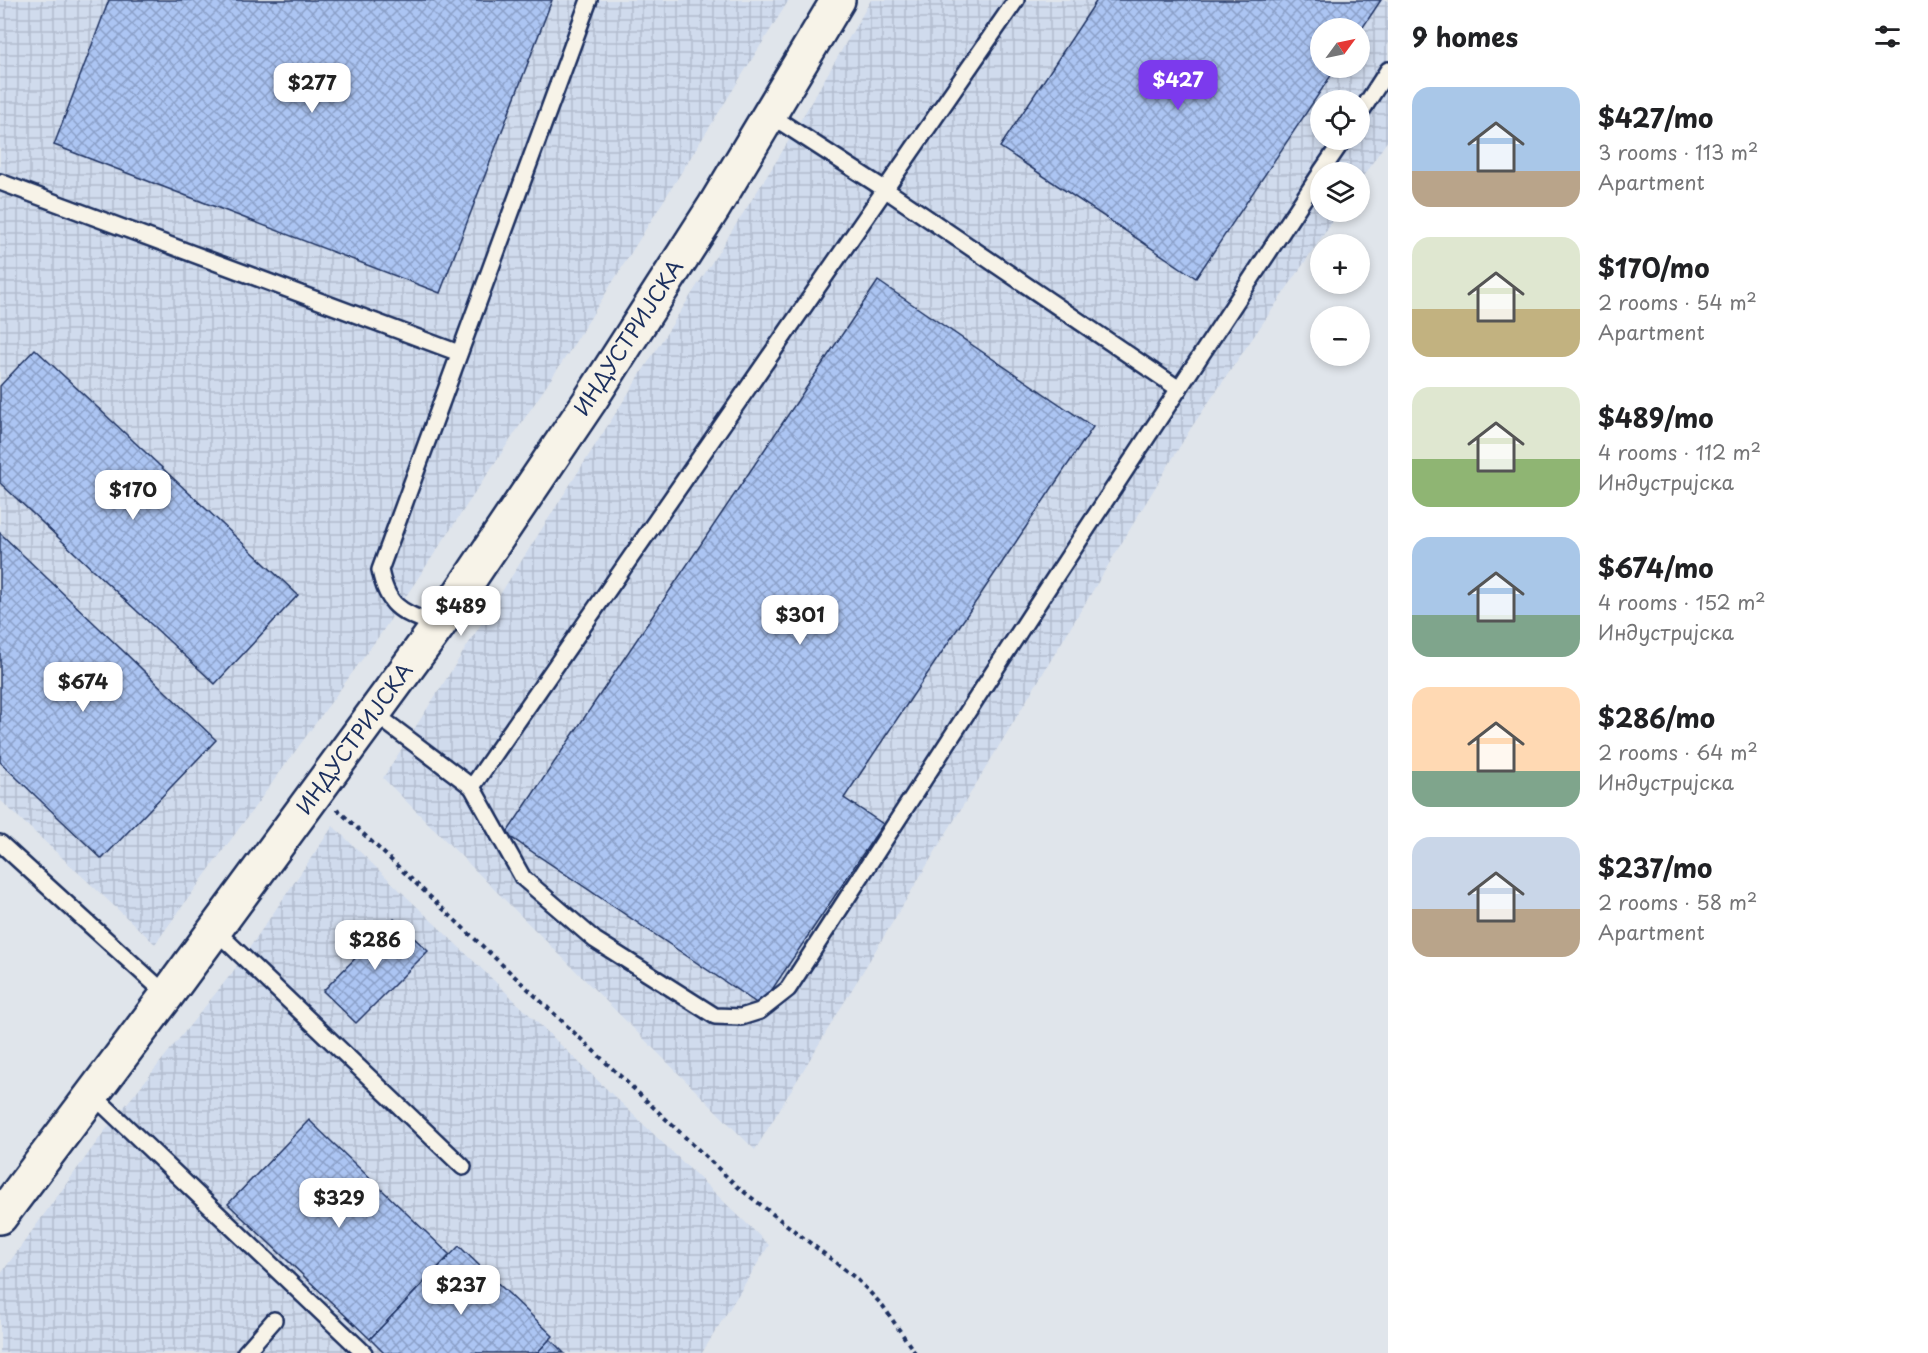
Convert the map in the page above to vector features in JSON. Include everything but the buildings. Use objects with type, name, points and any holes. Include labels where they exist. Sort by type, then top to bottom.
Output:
[{"type":"main road","name":"ИНДУСТРИЈСКА","points":[[0,1217],[168,995],[438,626],[589,402],[770,115],[838,0]]},
{"type":"lane","points":[[438,626],[402,611],[384,590],[380,570],[589,0]]},
{"type":"lane","points":[[472,788],[1016,0]]},
{"type":"lane","points":[[1370,98],[1388,70]]},
{"type":"lane","points":[[770,115],[886,190],[1179,389]]},
{"type":"lane","points":[[0,182],[459,353]]},
{"type":"lane","points":[[374,713],[472,788],[523,878],[595,940],[715,1016],[741,1017],[760,1011],[788,989],[1310,190]]},
{"type":"lane","points":[[0,843],[168,995]]},
{"type":"lane","points":[[215,930],[463,1167]]},
{"type":"lane","points":[[92,1094],[363,1353]]},
{"type":"lane","points":[[245,1353],[274,1320]]},
{"type":"path","points":[[317,790],[739,1188],[858,1280],[883,1306],[915,1353]]},
{"type":"shaded area","points":[[0,0],[789,0],[569,352],[382,632],[155,944],[0,800]]},
{"type":"shaded area","points":[[871,0],[1388,0],[1388,140],[1370,166],[1370,162],[1310,162],[1310,222],[1332,222],[1324,234],[1310,234],[1310,254],[1191,428],[755,1150],[383,778],[779,157]]},
{"type":"shaded area","points":[[333,826],[769,1245],[702,1353],[0,1353],[0,1275],[104,1132],[232,973]]}]
